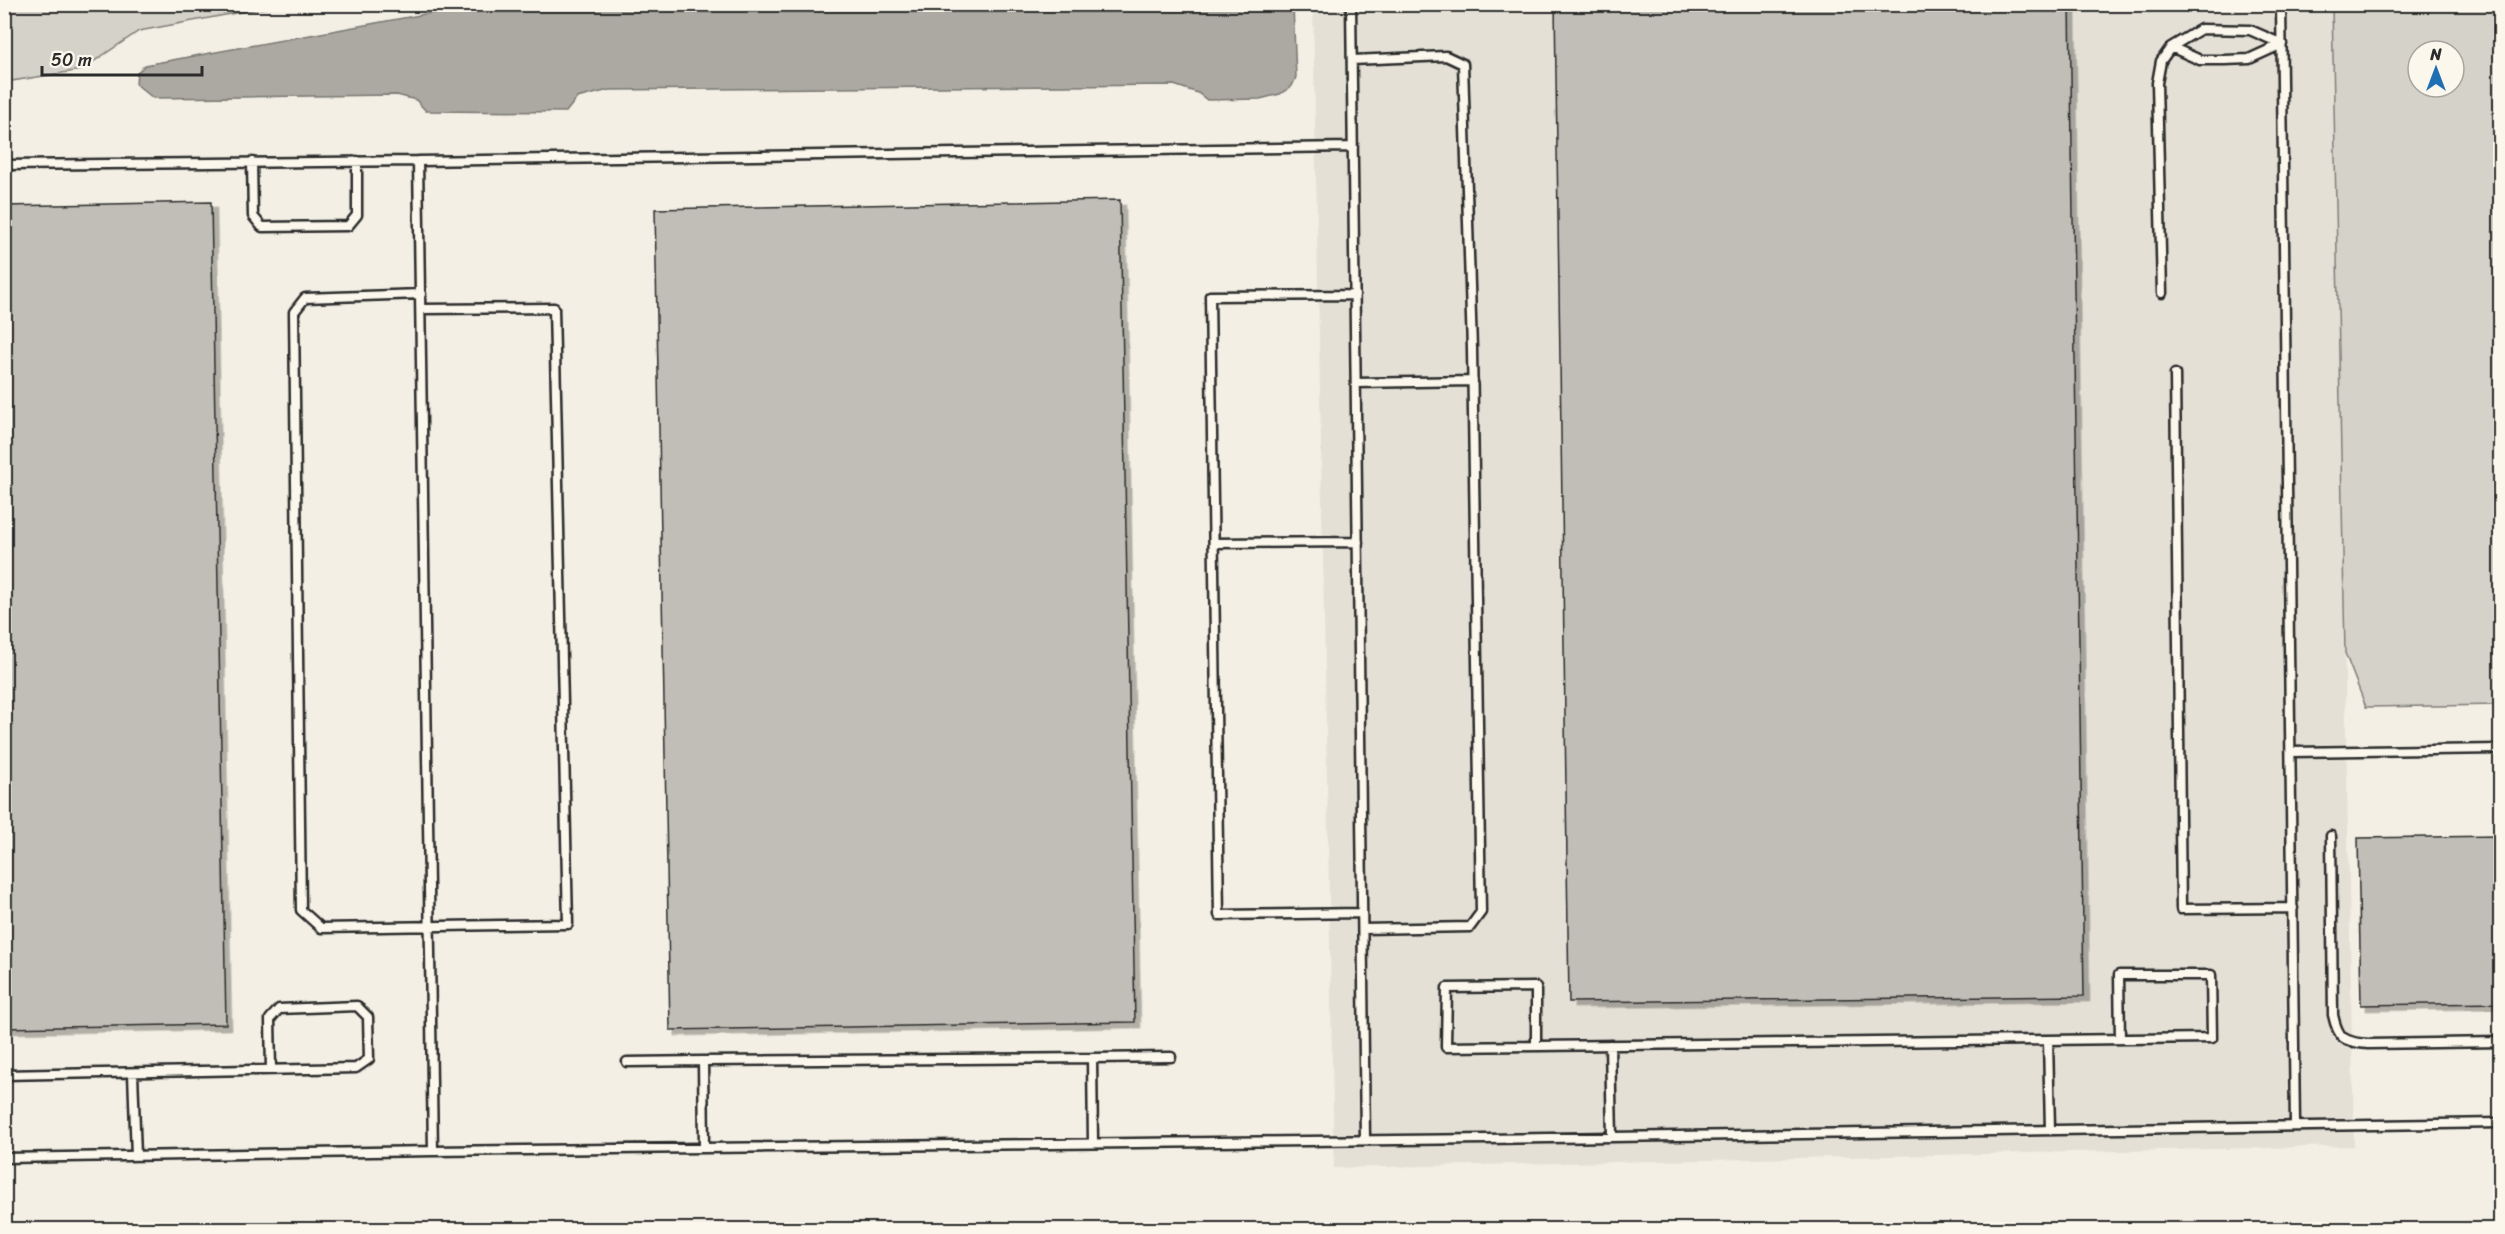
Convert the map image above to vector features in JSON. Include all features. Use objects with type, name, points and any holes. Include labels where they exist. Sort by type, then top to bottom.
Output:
[{"type":"lane","points":[[1351,4],[1365,1140]]},
{"type":"lane","points":[[2281,4],[2295,1125]]},
{"type":"lane","points":[[2162,293],[2157,83],[2161,61],[2171,47],[2201,29],[2250,30],[2282,44]]},
{"type":"lane","points":[[2171,47],[2200,60],[2225,60],[2249,59],[2282,44]]},
{"type":"lane","points":[[1352,60],[1446,56],[1464,64],[1473,381],[1481,912],[1470,927],[1363,929]]},
{"type":"lane","points":[[4,165],[1353,147]]},
{"type":"lane","points":[[252,162],[253,216],[262,227],[348,226],[357,215],[357,161]]},
{"type":"lane","points":[[418,161],[433,1151]]},
{"type":"lane","points":[[421,294],[305,298],[294,312],[301,910],[321,928],[568,924],[554,308],[422,309]]},
{"type":"lane","points":[[1354,295],[1210,296],[1219,915],[1362,913]]},
{"type":"lane","points":[[2175,374],[2181,909],[2293,908]]},
{"type":"lane","points":[[1356,383],[1473,381]]},
{"type":"lane","points":[[1214,543],[1358,542]]},
{"type":"lane","points":[[2291,752],[2500,749]]},
{"type":"lane","points":[[2331,836],[2333,1015],[2337,1032],[2348,1042],[2368,1044],[2500,1042]]},
{"type":"lane","points":[[1536,1046],[1536,987],[1447,988],[1446,1047],[1536,1046],[1610,1045],[2048,1040],[2120,1039],[2212,1038],[2211,975],[2119,975],[2120,1039]]},
{"type":"lane","points":[[4,1075],[133,1073],[272,1070],[356,1068],[369,1059],[368,1017],[357,1006],[279,1009],[270,1019],[272,1070]]},
{"type":"lane","points":[[2048,1040],[2050,1130]]},
{"type":"lane","points":[[1610,1045],[1612,1137]]},
{"type":"lane","points":[[1092,1058],[1093,1143]]},
{"type":"lane","points":[[627,1062],[1171,1058]]},
{"type":"lane","points":[[703,1061],[704,1148]]},
{"type":"lane","points":[[133,1073],[136,1156]]},
{"type":"lane","points":[[4,1158],[2500,1123]]},
{"type":"shaded area","points":[[5,4],[279,5],[139,31],[81,70],[5,82]]},
{"type":"shaded area","points":[[480,4],[1293,5],[1296,77],[1292,86],[1280,94],[1260,99],[1207,100],[1198,93],[1174,85],[609,90],[577,98],[566,112],[426,111],[416,100],[397,95],[153,98],[136,84],[137,73],[145,65]]},
{"type":"shaded area","points":[[1313,5],[2332,5],[2354,1146],[1334,1168]]},
{"type":"shaded area","points":[[2332,5],[2500,5],[2500,705],[2366,707],[2345,653]]},
{"type":"building","points":[[1555,4],[2070,4],[2084,996],[1569,1002]]},
{"type":"building","points":[[1120,200],[1135,1022],[670,1030],[655,209]]},
{"type":"building","points":[[211,202],[226,1024],[4,1028],[4,206]]},
{"type":"building","points":[[2500,836],[2500,1003],[2361,1005],[2358,838]]}]
